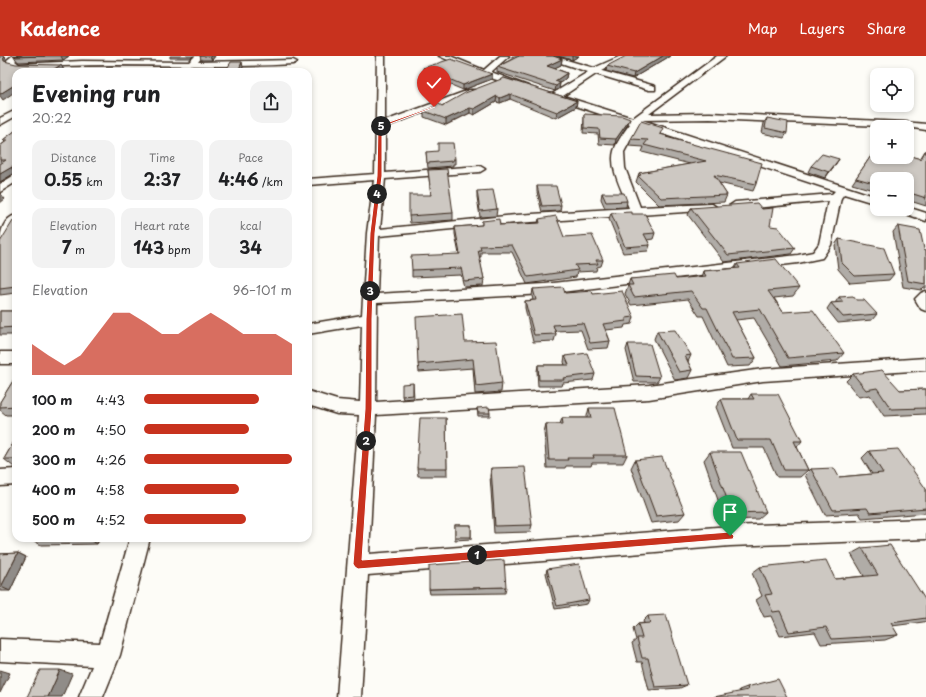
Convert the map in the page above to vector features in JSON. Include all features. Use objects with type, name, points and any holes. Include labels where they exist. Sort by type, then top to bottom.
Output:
[{"type":"street","points":[[17,56],[11,60],[12,64],[18,66],[82,64],[256,64],[294,59]]},
{"type":"street","points":[[76,68],[100,56]]},
{"type":"street","points":[[192,64],[199,56]]},
{"type":"street","points":[[349,697],[368,409],[369,319],[373,233],[380,176],[381,56]]},
{"type":"street","points":[[443,56],[485,73],[533,89]]},
{"type":"street","points":[[485,73],[505,56]]},
{"type":"street","points":[[544,56],[652,88]]},
{"type":"street","points":[[627,56],[595,71],[552,95],[637,120],[748,157],[838,193],[870,200]]},
{"type":"street","points":[[636,210],[620,168],[619,152],[637,120],[722,56]]},
{"type":"street","points":[[380,126],[504,79]]},
{"type":"street","points":[[0,122],[11,111]]},
{"type":"street","points":[[637,120],[710,116],[926,127]]},
{"type":"street","points":[[312,182],[480,168]]},
{"type":"street","points":[[0,190],[12,180]]},
{"type":"street","points":[[0,190],[12,192]]},
{"type":"street","points":[[373,233],[636,210],[718,207],[838,193]]},
{"type":"street","points":[[370,299],[545,289],[804,258],[817,255],[825,245],[838,193]]},
{"type":"street","points":[[914,213],[926,217]]},
{"type":"street","points":[[0,239],[12,224]]},
{"type":"street","points":[[926,296],[922,299],[926,306]]},
{"type":"street","points":[[312,328],[369,319]]},
{"type":"street","points":[[0,358],[12,358]]},
{"type":"street","points":[[312,399],[337,408],[368,409],[649,392],[763,375],[926,364]]},
{"type":"street","points":[[0,478],[12,477]]},
{"type":"street","points":[[358,564],[730,536],[926,529]]},
{"type":"street","points":[[91,697],[108,655],[139,542]]},
{"type":"street","points":[[0,650],[108,655]]},
{"type":"building","points":[[0,56],[3,56],[4,61],[16,64],[61,65],[56,68],[12,68],[12,86],[0,94]]},
{"type":"building","points":[[15,56],[45,56],[16,57]]},
{"type":"building","points":[[519,56],[553,56],[562,59],[547,66],[567,73],[555,81],[560,83],[556,86],[497,67]]},
{"type":"building","points":[[626,56],[663,56],[634,73],[607,66]]},
{"type":"building","points":[[451,59],[492,74],[463,85],[423,68]]},
{"type":"building","points":[[231,62],[242,62],[239,68],[227,68]]},
{"type":"building","points":[[504,78],[577,101],[557,112],[510,94],[500,98],[497,96],[474,109],[470,108],[446,119],[424,111],[439,104],[442,106],[465,93]]},
{"type":"building","points":[[584,114],[622,116],[630,119],[616,139],[600,138],[599,129],[584,128]]},
{"type":"building","points":[[767,118],[788,122],[787,133],[765,128]]},
{"type":"building","points":[[641,121],[663,128],[660,134],[667,136],[666,137],[762,163],[756,184],[714,175],[727,195],[661,198],[638,176],[641,175],[639,173],[706,161],[644,145],[648,140],[631,139]]},
{"type":"building","points":[[12,133],[12,167],[0,174],[0,164],[6,160],[0,160],[0,146],[8,140],[3,140]]},
{"type":"building","points":[[438,143],[453,143],[455,159],[453,159],[453,161],[427,163],[426,152],[438,151]]},
{"type":"building","points":[[926,151],[926,198],[914,194],[914,172],[870,172],[870,182],[856,178],[870,157],[870,164],[914,164],[914,157],[921,159]]},
{"type":"building","points":[[822,154],[839,159],[829,172],[811,166]]},
{"type":"building","points":[[447,169],[453,213],[409,216],[409,195],[431,195],[428,170]]},
{"type":"building","points":[[537,186],[556,186],[561,205],[542,206]]},
{"type":"building","points":[[493,190],[497,209],[480,211],[477,191]]},
{"type":"building","points":[[602,193],[624,193],[627,201],[606,202]]},
{"type":"building","points":[[757,203],[762,209],[773,208],[770,226],[778,227],[795,248],[728,255],[691,208]]},
{"type":"building","points":[[632,212],[632,214],[645,214],[655,233],[644,234],[650,245],[625,247],[611,213]]},
{"type":"building","points":[[556,216],[564,237],[592,235],[603,260],[596,260],[598,264],[575,265],[578,270],[528,277],[512,245],[480,246],[481,250],[478,250],[484,279],[464,281],[461,268],[412,270],[411,256],[460,254],[455,227],[482,225],[482,221],[499,219],[500,225],[540,223],[539,219]]},
{"type":"building","points":[[12,223],[12,286],[0,288],[0,242]]},
{"type":"building","points":[[898,226],[920,230],[924,249],[926,250],[926,284],[908,281]]},
{"type":"building","points":[[839,239],[884,248],[894,274],[855,276],[842,263]]},
{"type":"building","points":[[776,259],[799,288],[768,291],[783,312],[813,310],[844,353],[788,358],[760,309],[732,312],[756,358],[732,359],[707,308],[703,308],[691,291],[634,297],[628,285],[633,285],[630,279],[674,275],[676,279],[706,276],[703,271],[740,268],[737,264]]},
{"type":"building","points":[[563,287],[565,293],[592,291],[593,294],[622,291],[634,317],[626,318],[626,321],[603,324],[610,341],[590,343],[583,323],[553,325],[556,334],[534,335],[525,301],[536,300],[533,289]]},
{"type":"building","points":[[853,296],[856,300],[864,300],[877,314],[843,317],[831,303],[843,302],[839,297]]},
{"type":"building","points":[[0,311],[12,311],[12,327],[0,328]]},
{"type":"building","points":[[462,314],[465,342],[496,341],[502,383],[476,386],[473,359],[418,364],[416,317]]},
{"type":"building","points":[[675,330],[691,355],[685,356],[692,370],[679,372],[657,331]]},
{"type":"building","points":[[628,344],[650,344],[660,377],[636,376]]},
{"type":"building","points":[[587,353],[595,374],[563,378],[564,380],[539,380],[538,365],[569,365],[565,356]]},
{"type":"building","points":[[882,370],[900,390],[926,389],[926,408],[891,409],[877,388],[866,390],[853,374]]},
{"type":"building","points":[[12,382],[12,406],[0,407],[0,402]]},
{"type":"building","points":[[413,383],[413,395],[402,396],[402,384]]},
{"type":"building","points":[[751,394],[778,394],[802,441],[794,441],[808,470],[784,470],[771,440],[737,440],[721,399],[754,399]]},
{"type":"building","points":[[489,407],[490,413],[478,413],[477,408]]},
{"type":"building","points":[[589,408],[615,408],[627,455],[593,455],[594,458],[549,460],[546,424],[563,424],[562,418],[591,418]]},
{"type":"building","points":[[420,418],[446,418],[447,468],[417,468]]},
{"type":"building","points":[[12,445],[12,459],[4,459]]},
{"type":"building","points":[[898,449],[926,489],[926,508],[870,513],[867,508],[833,510],[811,469],[834,468],[839,477],[883,473],[869,451]]},
{"type":"building","points":[[710,452],[741,452],[766,512],[732,513]]},
{"type":"building","points":[[662,457],[685,513],[656,516],[635,460]]},
{"type":"building","points":[[525,467],[532,525],[495,526],[491,468]]},
{"type":"building","points":[[455,525],[471,525],[471,537],[455,537]]},
{"type":"building","points":[[890,545],[926,601],[926,618],[891,623],[898,635],[832,639],[826,627],[789,632],[780,611],[773,612],[765,595],[772,594],[760,567],[826,560],[835,579],[878,575],[862,548]]},
{"type":"building","points":[[18,553],[1,587],[0,587],[0,554]]},
{"type":"building","points":[[504,560],[506,587],[429,589],[429,565]]},
{"type":"building","points":[[579,564],[589,600],[557,606],[547,569]]},
{"type":"building","points":[[666,615],[687,685],[655,687],[648,658],[642,658],[637,638],[642,638],[638,624],[650,623],[648,616]]},
{"type":"building","points":[[40,670],[60,670],[48,697],[27,697]]},
{"type":"building","points":[[778,679],[787,697],[714,697],[748,690],[747,687]]},
{"type":"route","points":[[434,107],[380,126],[380,176],[373,233],[369,319],[368,409],[358,564],[730,536]]}]
